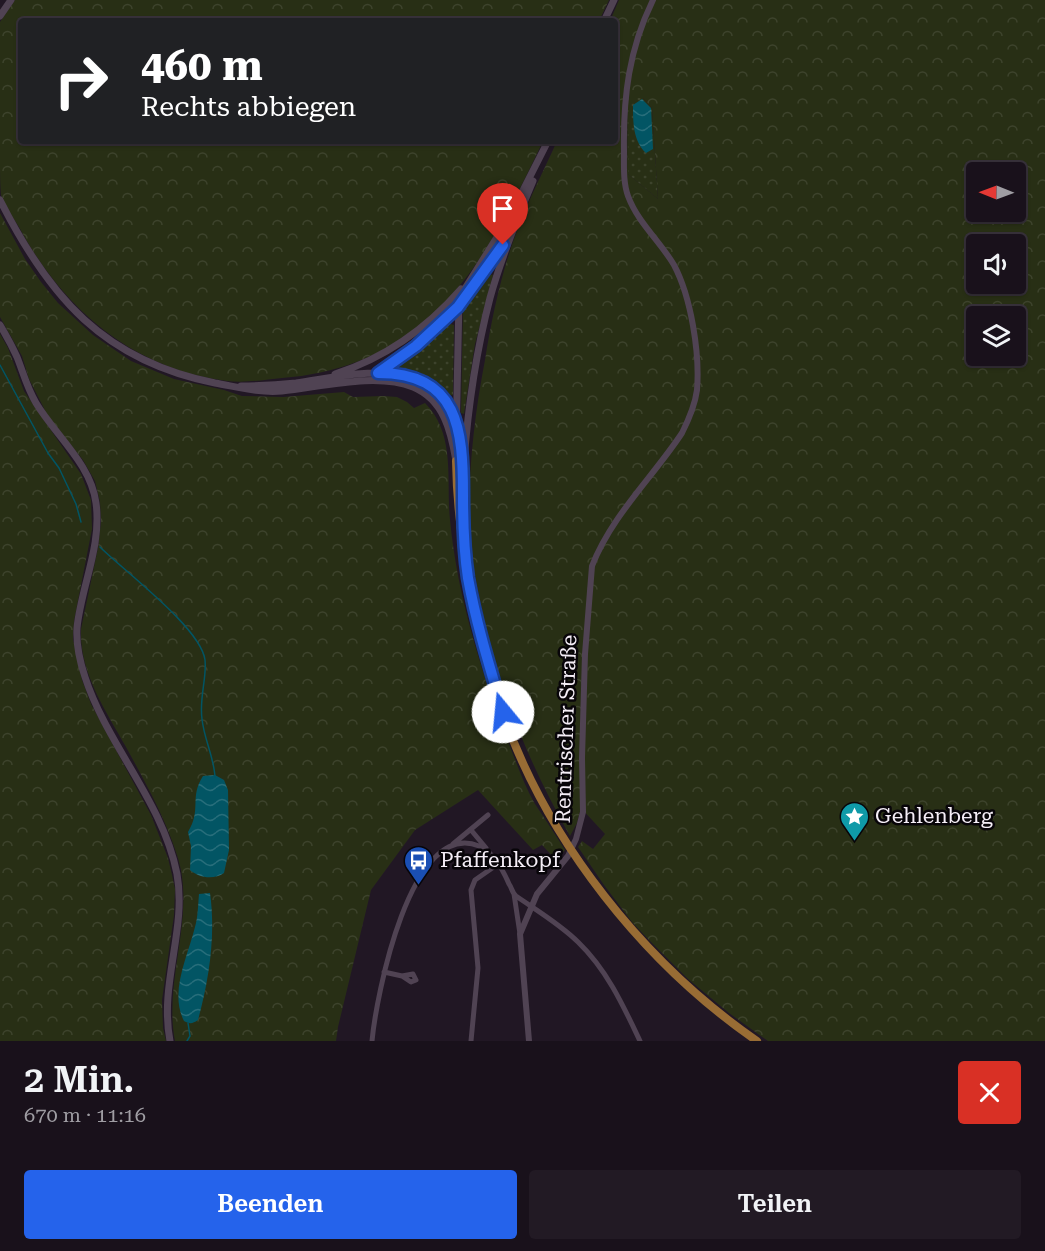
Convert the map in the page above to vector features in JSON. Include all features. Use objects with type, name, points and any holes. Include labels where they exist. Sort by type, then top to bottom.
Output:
[{"type":"highway","points":[[460,462],[468,577],[491,673],[503,712],[534,783],[577,856],[637,935],[705,1000],[758,1041]]},
{"type":"main road","points":[[5,0],[6,9]]},
{"type":"main road","points":[[0,16],[11,0]]},
{"type":"main road","points":[[605,18],[614,0]]},
{"type":"main road","points":[[460,462],[462,444],[457,421],[458,307],[462,291],[509,218],[547,144]]},
{"type":"main road","points":[[460,462],[481,335],[490,298],[513,228],[548,144]]},
{"type":"main road","points":[[0,200],[23,244],[51,285],[67,304],[107,339],[125,351],[160,368],[185,376],[264,392],[355,382],[383,381],[412,386],[425,393],[440,408],[448,423],[460,462]]},
{"type":"main road","points":[[355,382],[378,373],[416,346],[458,307],[492,262],[513,228]]},
{"type":"main road","points":[[320,379],[366,363],[400,343],[436,314],[472,276]]},
{"type":"main road","points":[[0,325],[17,358],[29,391],[87,476],[94,496],[97,518],[96,536],[78,622],[77,643],[85,678],[94,700],[137,777],[173,856],[179,889],[178,916],[166,1000],[170,1041]]},
{"type":"main road","points":[[227,385],[277,385],[378,373],[410,376],[426,383],[446,401],[457,421]]},
{"type":"street","name":"Rentrischer Straße","points":[[528,1041],[520,934],[537,894],[568,856],[581,822],[585,654],[590,575],[597,554],[618,517],[682,433],[690,417],[697,391],[696,354],[682,284],[664,249],[633,208],[626,186],[623,122],[627,77],[637,39],[653,0]]},
{"type":"street","points":[[372,1041],[384,972],[401,915],[411,895],[434,857],[488,815]]},
{"type":"street","points":[[471,830],[498,864],[513,894],[520,934]]},
{"type":"street","points":[[449,847],[469,843],[489,852]]},
{"type":"street","points":[[471,1041],[478,968],[471,890],[475,880],[498,864]]},
{"type":"street","points":[[513,894],[532,905],[576,940],[600,967],[616,992],[640,1041]]},
{"type":"street","points":[[384,972],[402,976]]},
{"type":"green space","points":[[15,0],[609,0],[600,18],[18,18],[18,144],[542,144],[493,238],[478,261],[443,304],[423,323],[391,345],[339,368],[302,376],[241,382],[193,374],[131,349],[79,309],[37,257],[1,195],[0,22]]},
{"type":"green space","points":[[619,0],[1045,0],[1045,1041],[768,1041],[688,979],[632,922],[578,847],[582,841],[593,849],[605,834],[581,808],[570,836],[540,778],[503,689],[486,627],[469,532],[471,467],[481,381],[498,293],[512,244],[556,144],[618,144],[618,18],[611,18]],"holes":[[[627,98],[643,98],[652,108],[658,199],[628,174]]]},
{"type":"green space","points":[[627,97],[643,98],[652,108],[658,199],[628,174]]},
{"type":"green space","points":[[0,213],[25,259],[58,303],[93,335],[131,361],[174,379],[242,396],[283,397],[344,392],[353,397],[397,397],[414,408],[425,403],[435,415],[441,429],[448,458],[453,548],[471,630],[496,710],[527,788],[565,850],[556,860],[542,845],[533,850],[478,790],[415,830],[371,890],[336,1041],[175,1041],[172,1018],[173,994],[182,924],[182,878],[177,855],[161,813],[102,705],[84,661],[81,629],[98,548],[101,522],[100,502],[95,481],[83,460],[48,416],[29,379],[22,356],[0,317]]},
{"type":"green space","points":[[489,274],[493,275],[475,344],[464,414],[461,413],[463,308]]},
{"type":"green space","points":[[447,323],[454,325],[453,395],[447,396],[426,377],[390,367]]},
{"type":"green space","points":[[0,334],[8,348],[24,391],[81,474],[91,500],[92,529],[74,621],[73,639],[82,680],[91,704],[151,815],[168,858],[172,875],[175,889],[174,915],[162,1000],[166,1041],[0,1041]]},
{"type":"water","points":[[642,99],[651,108],[653,149],[646,153],[638,143],[633,118],[633,105]]},
{"type":"water","points":[[215,775],[224,780],[228,790],[229,850],[224,873],[216,877],[207,877],[190,870],[191,846],[188,832],[194,817],[199,784],[203,776]]},
{"type":"water","points":[[210,893],[212,941],[208,973],[198,1020],[189,1023],[184,1021],[180,1010],[179,986],[196,923],[199,894]]},
{"type":"waterway","points":[[0,365],[48,453],[59,468],[76,504],[81,522]]},
{"type":"waterway","points":[[100,547],[160,600],[190,632],[200,647],[205,660],[201,703],[202,719],[215,777]]},
{"type":"waterway","points":[[187,1041],[190,1036],[188,1023]]},
{"type":"place","name":"Gehlenberg","points":[[854,842]]},
{"type":"place","name":"Pfaffenkopf","points":[[419,886]]},
{"type":"route","points":[[503,245],[458,307],[416,346],[378,373],[410,376],[426,383],[446,401],[457,421],[464,462],[463,498],[468,577],[491,673],[503,712]]}]
